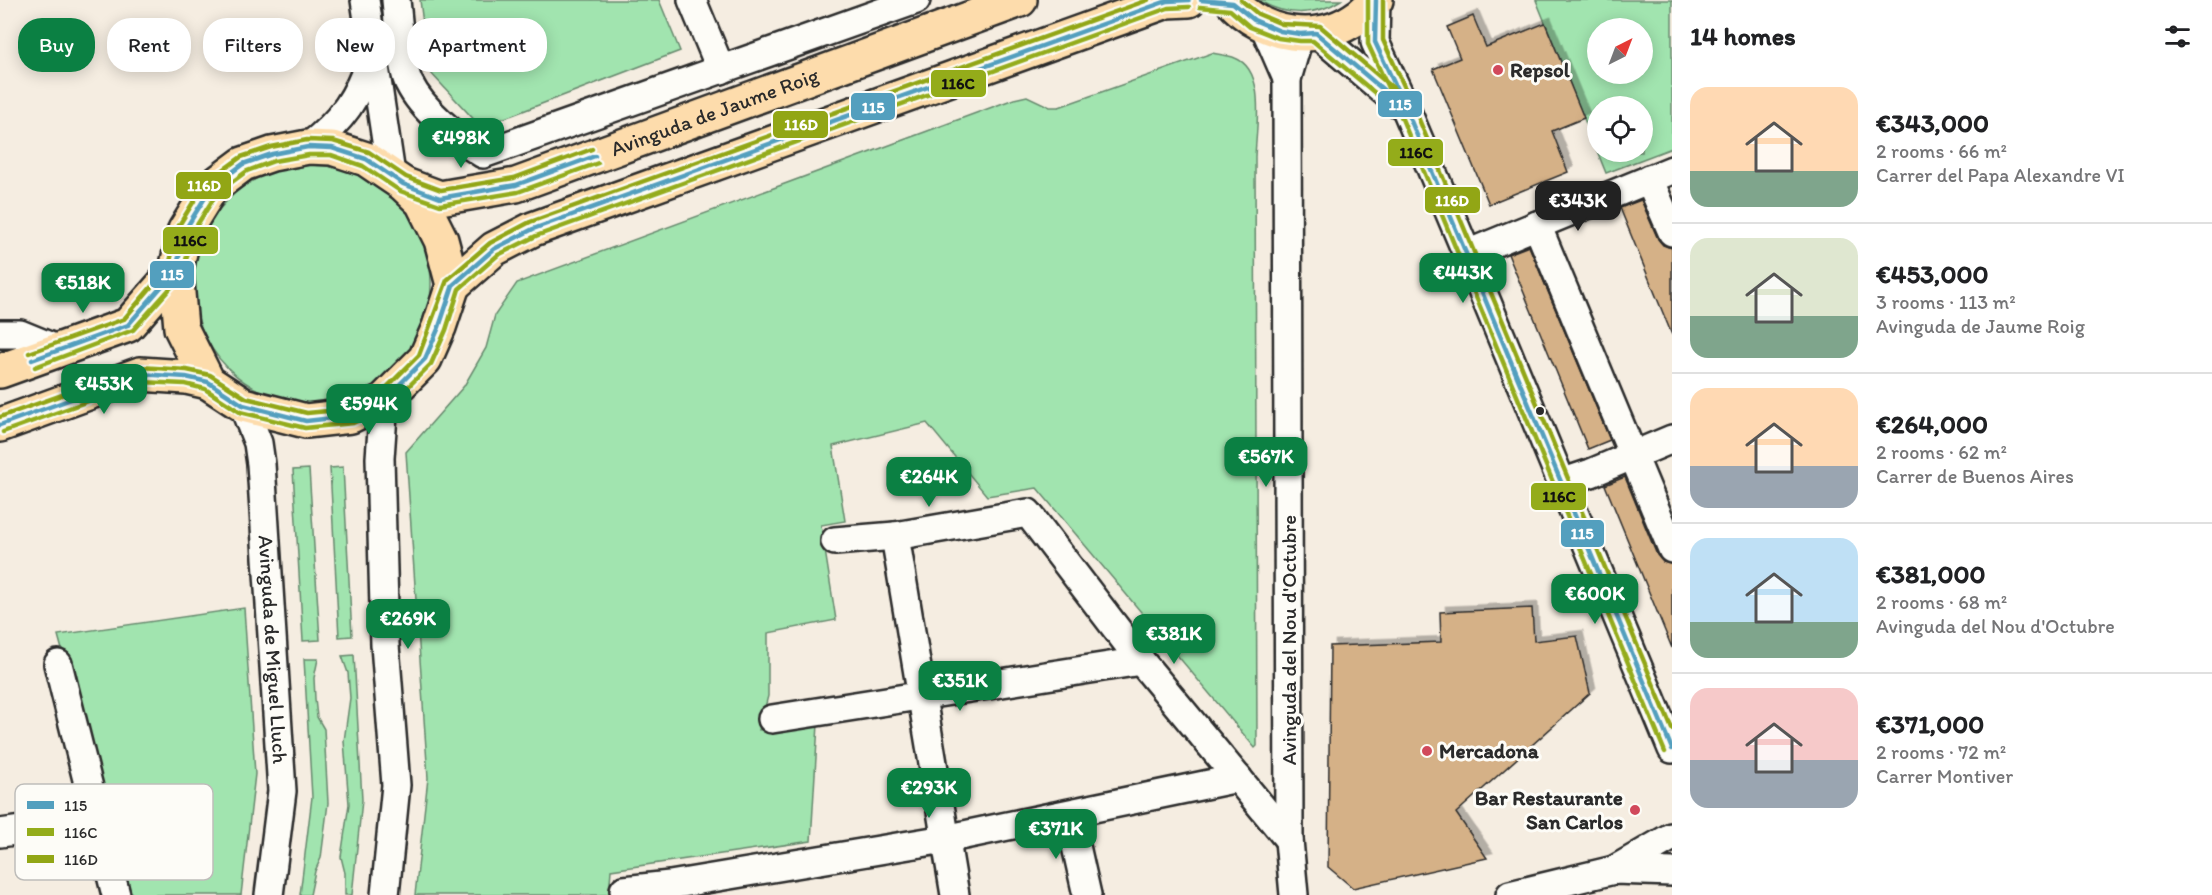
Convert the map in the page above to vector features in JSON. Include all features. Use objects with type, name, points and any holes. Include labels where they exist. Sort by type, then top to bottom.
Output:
[{"type":"main road","name":"Avinguda de Jaume Roig","points":[[397,179],[440,198],[516,185],[1020,0]]},
{"type":"main road","points":[[0,425],[140,374],[207,382],[243,405],[306,421],[351,416],[384,400],[425,359],[440,327],[453,285],[494,249],[533,230],[1167,1],[1189,0]]},
{"type":"main road","points":[[1222,1],[1264,26],[1280,31],[1308,34],[1343,26],[1359,16],[1376,0]]},
{"type":"main road","points":[[207,382],[181,328],[176,270],[185,230],[211,188],[243,164],[272,154],[308,147],[332,148],[366,159],[397,179],[422,202],[441,240],[453,285]]},
{"type":"main road","points":[[0,371],[128,325],[176,270]]},
{"type":"street","points":[[365,0],[367,18]]},
{"type":"street","name":"Avinguda de Jaume Roig","points":[[396,0],[408,82],[428,109],[465,143],[483,154],[916,0]]},
{"type":"street","points":[[692,0],[721,70]]},
{"type":"street","points":[[1376,0],[1375,42],[1467,254],[1672,749]]},
{"type":"street","name":"Avinguda del Nou d'Octubre","points":[[1264,26],[1287,79],[1289,840],[1294,895]]},
{"type":"street","points":[[1308,34],[1406,109]]},
{"type":"street","name":"Avinguda del Nou d'Octubre","points":[[1287,79],[1308,34]]},
{"type":"street","points":[[308,147],[332,128],[360,89],[366,72]]},
{"type":"street","points":[[375,72],[397,179]]},
{"type":"street","points":[[1467,254],[1661,174],[1672,232]]},
{"type":"street","points":[[1537,225],[1672,549]]},
{"type":"street","points":[[0,333],[20,334],[59,350]]},
{"type":"street","points":[[384,400],[380,458],[384,609],[396,785],[385,895]]},
{"type":"street","name":"Avinguda de Miguel Lluch","points":[[243,405],[258,443],[261,464],[282,791],[268,895]]},
{"type":"street","points":[[1561,483],[1672,439]]},
{"type":"street","points":[[835,541],[895,536],[1028,513],[1142,661],[1289,840]]},
{"type":"street","points":[[895,536],[955,895]]},
{"type":"street","points":[[772,719],[1142,661]]},
{"type":"street","points":[[58,664],[87,784]]},
{"type":"street","points":[[624,890],[671,890],[1069,815],[1238,778]]},
{"type":"street","points":[[1069,815],[1087,895]]},
{"type":"street","points":[[0,833],[15,831]]},
{"type":"street","points":[[1510,895],[1574,888],[1672,845]]},
{"type":"street","points":[[1614,870],[1672,872]]},
{"type":"street","points":[[112,880],[116,895]]},
{"type":"green space","points":[[420,0],[659,0],[680,51],[481,127],[430,72],[547,72],[547,18],[422,18]]},
{"type":"green space","points":[[1258,0],[1341,0],[1331,6],[1310,12],[1289,12]]},
{"type":"green space","points":[[1536,0],[1672,0],[1672,148],[1653,155],[1653,96],[1587,96],[1587,126]]},
{"type":"green space","points":[[1212,53],[1235,58],[1245,65],[1256,87],[1257,101],[1255,157],[1257,746],[1255,748],[1037,488],[987,496],[927,423],[833,446],[845,521],[821,525],[836,620],[768,633],[768,696],[759,730],[818,724],[811,841],[611,870],[609,895],[415,895],[428,778],[406,452],[464,386],[486,348],[495,315],[517,283],[1014,99],[1027,96],[1050,107],[1059,107]]},
{"type":"green space","points":[[1602,162],[1635,162],[1606,173]]},
{"type":"green space","points":[[312,165],[357,174],[378,185],[396,200],[411,218],[422,239],[431,284],[422,329],[411,350],[396,368],[378,383],[357,394],[312,403],[267,394],[246,383],[228,368],[213,350],[202,329],[193,284],[202,239],[213,218],[228,200],[246,185],[267,174]]},
{"type":"green space","points":[[343,467],[352,636],[339,637],[330,468]]},
{"type":"green space","points":[[309,469],[320,640],[303,641],[293,470]]},
{"type":"green space","points":[[244,608],[255,774],[241,895],[129,895],[125,880],[213,880],[213,784],[99,784],[58,635]]},
{"type":"green space","points":[[354,655],[362,800],[352,895],[345,895],[345,873],[341,857],[349,804],[344,741],[350,698],[348,673],[342,656]]},
{"type":"green space","points":[[304,659],[318,659],[314,678],[315,699],[317,717],[324,729],[328,803],[321,858],[315,871],[310,895],[300,895],[312,797]]},
{"type":"building","name":"Repsol","points":[[1473,16],[1486,47],[1545,23],[1584,118],[1552,131],[1568,172],[1489,204],[1433,69],[1460,58],[1447,27]]},
{"type":"building","points":[[1641,200],[1658,239],[1663,245],[1672,248],[1672,335],[1620,208]]},
{"type":"building","points":[[1529,246],[1610,440],[1588,449],[1508,254]]},
{"type":"building","points":[[1625,477],[1657,555],[1663,562],[1672,564],[1672,648],[1605,485]]},
{"type":"building","name":"Mercadona","points":[[1532,608],[1534,641],[1577,636],[1590,693],[1456,813],[1487,858],[1353,888],[1328,867],[1330,646],[1441,642],[1440,612]]},
{"type":"transit line","name":"116D","points":[[0,417],[140,367],[187,370],[210,375],[246,398],[307,413],[349,409],[380,394],[419,355],[447,280],[490,243],[530,222],[1148,0]]},
{"type":"transit line","name":"115","points":[[0,425],[140,374],[186,377],[208,382],[243,405],[306,421],[351,416],[384,400],[425,359],[453,285],[494,249],[533,229],[1167,1],[1189,0]]},
{"type":"transit line","name":"115","points":[[1201,0],[1233,3],[1254,20],[1280,31],[1300,34],[1316,33],[1406,109],[1672,749]]},
{"type":"transit line","name":"116D","points":[[1241,0],[1258,14],[1282,24],[1320,26],[1413,105],[1672,729]]},
{"type":"transit line","name":"116C","points":[[1368,0],[1368,44],[1401,116]]},
{"type":"transit line","name":"115","points":[[1376,0],[1375,42],[1408,113]]},
{"type":"transit line","name":"116D","points":[[1383,0],[1383,40],[1415,110]]},
{"type":"transit line","name":"116C","points":[[3,432],[141,382],[185,384],[205,389],[240,412],[305,428],[353,423],[389,406],[431,364],[446,330],[459,289],[498,255],[536,236],[1168,8],[1189,7]]},
{"type":"transit line","name":"116C","points":[[1200,7],[1230,10],[1250,27],[1278,38],[1313,41],[1400,114],[1665,752]]},
{"type":"transit line","name":"116D","points":[[29,353],[124,319],[169,266],[178,227],[205,183],[241,157],[271,147],[307,140],[333,141],[369,152],[406,177],[441,190],[514,178],[592,149]]},
{"type":"transit line","name":"115","points":[[32,360],[128,325],[176,270],[185,230],[211,188],[243,164],[272,154],[308,147],[332,148],[366,159],[403,184],[440,198],[516,185],[595,156]]},
{"type":"transit line","name":"116C","points":[[35,367],[133,330],[183,274],[192,233],[217,193],[247,171],[274,161],[309,155],[331,155],[363,166],[400,191],[440,205],[518,192],[598,163]]},
{"type":"place","name":"Repsol","points":[[1498,70]]},
{"type":"place","name":"Mercadona","points":[[1427,751]]},
{"type":"place","name":"Bar Restaurante San Carlos","points":[[1635,810]]}]
